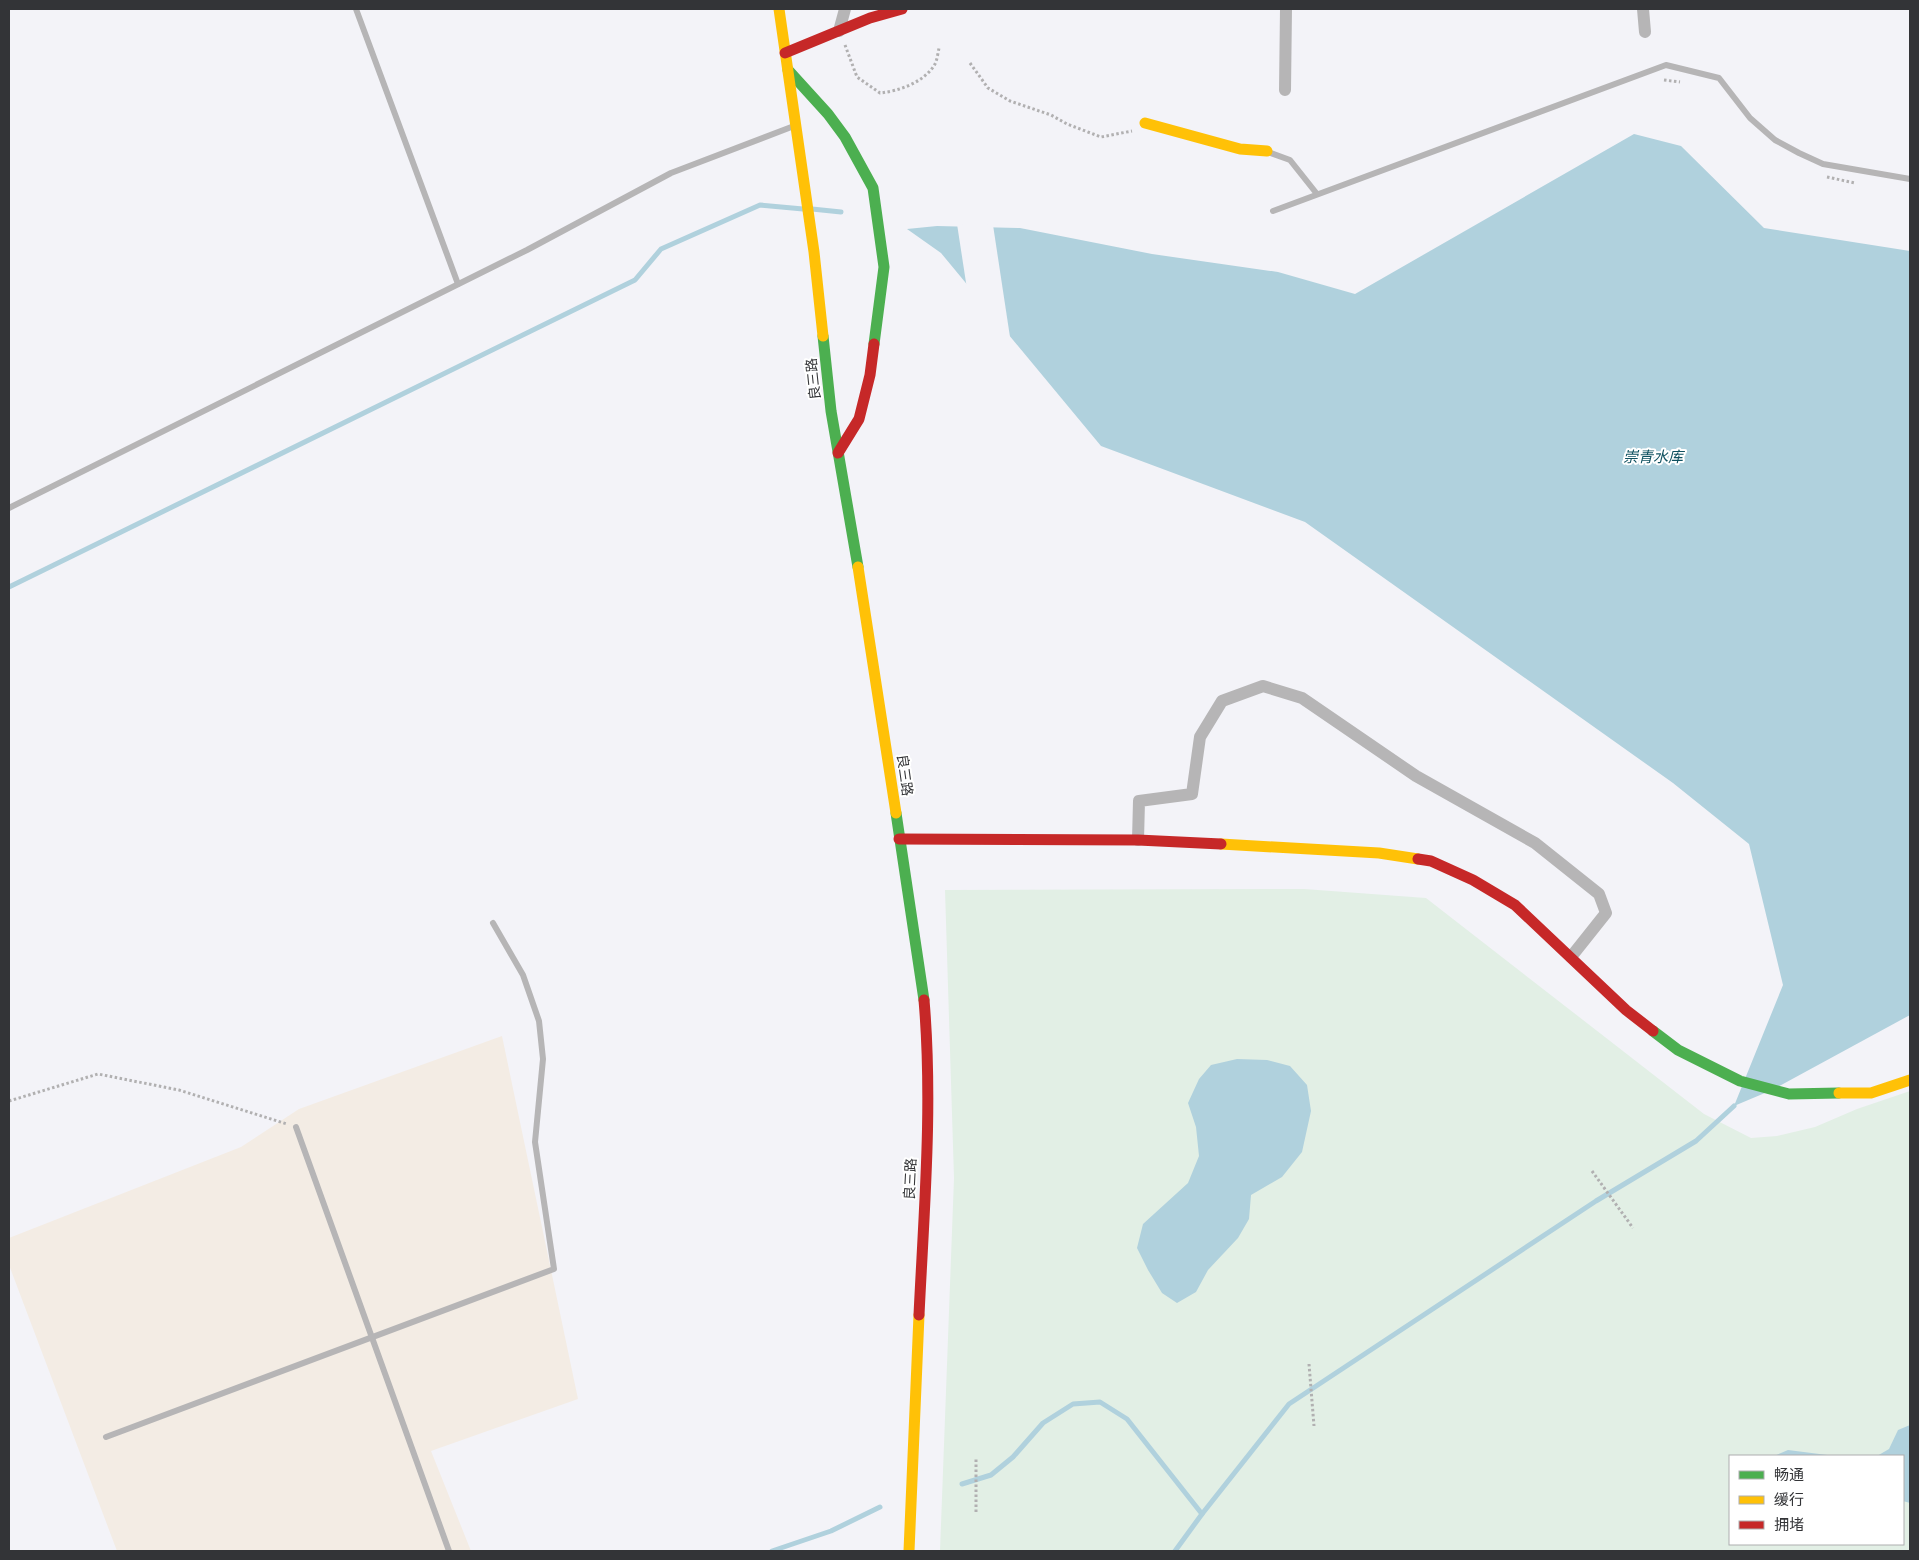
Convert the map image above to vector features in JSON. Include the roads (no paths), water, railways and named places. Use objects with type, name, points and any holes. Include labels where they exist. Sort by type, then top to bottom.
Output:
[{"type":"main road","name":"良三路","points":[[779,9],[814,252],[831,411],[866,610],[923,994],[928,1051],[928,1116],[909,1551]]},
{"type":"main road","points":[[786,53],[870,18],[902,9]]},
{"type":"main road","points":[[788,70],[828,114],[845,137],[873,188],[881,238],[884,267],[870,375],[860,419],[838,453]]},
{"type":"main road","points":[[1145,123],[1240,149],[1267,151]]},
{"type":"main road","points":[[899,839],[1138,840],[1379,853],[1431,861],[1473,880],[1515,905],[1626,1010],[1678,1050],[1740,1081],[1789,1094],[1872,1093],[1910,1080]]},
{"type":"street","points":[[839,31],[845,9]]},
{"type":"street","points":[[1285,90],[1286,9]]},
{"type":"street","points":[[1643,9],[1645,32]]},
{"type":"street","points":[[1138,840],[1139,801],[1192,794],[1200,736],[1222,702],[1263,686],[1302,698],[1416,776],[1535,843],[1599,894],[1606,913],[1571,957]]},
{"type":"lane","points":[[356,9],[458,284]]},
{"type":"lane","points":[[1273,211],[1666,65],[1719,78],[1750,118],[1775,140],[1799,153],[1824,164],[1910,179]]},
{"type":"lane","points":[[9,508],[527,250],[671,173],[796,126]]},
{"type":"lane","points":[[1267,151],[1290,160],[1317,194]]},
{"type":"lane","points":[[106,1437],[554,1269],[535,1142],[543,1059],[539,1021],[523,975],[492,923]]},
{"type":"lane","points":[[296,1127],[449,1551]]},
{"type":"water","name":"崇青水库","points":[[1634,134],[1681,146],[1764,228],[1910,251],[1910,1015],[1772,1090],[1734,1106],[1783,985],[1749,844],[1673,783],[1305,522],[1101,446],[941,253],[907,229],[937,226],[1020,228],[1152,254],[1278,272],[1355,294]]},
{"type":"water","points":[[1237,1059],[1267,1060],[1290,1066],[1307,1085],[1311,1111],[1302,1152],[1282,1177],[1251,1195],[1249,1219],[1238,1238],[1208,1270],[1196,1292],[1177,1303],[1162,1293],[1137,1248],[1143,1224],[1188,1183],[1199,1156],[1196,1127],[1188,1103],[1199,1079],[1211,1065]]},
{"type":"water","points":[[1910,1425],[1910,1503],[1904,1501],[1904,1455],[1879,1455],[1889,1449],[1898,1430]]},
{"type":"water","points":[[1788,1450],[1827,1455],[1776,1455]]},
{"type":"waterway","points":[[9,587],[635,280],[661,249],[760,205],[803,209]]},
{"type":"waterway","points":[[812,209],[841,212]]},
{"type":"waterway","points":[[1175,1551],[1289,1404],[1596,1201],[1696,1141],[1734,1106]]},
{"type":"waterway","points":[[962,1484],[991,1475],[1013,1457],[1043,1423],[1073,1404],[1100,1402],[1127,1419],[1202,1514]]},
{"type":"waterway","points":[[772,1551],[831,1531],[880,1507]]}]
